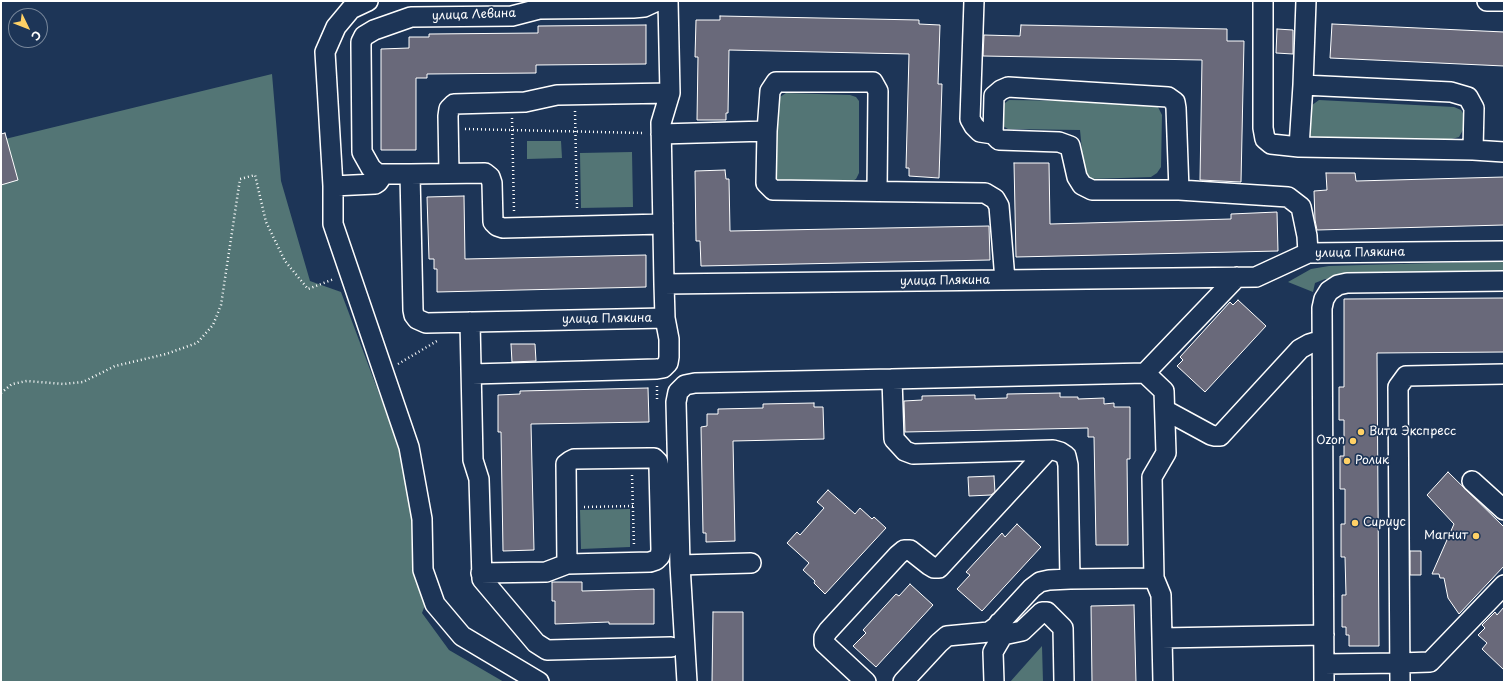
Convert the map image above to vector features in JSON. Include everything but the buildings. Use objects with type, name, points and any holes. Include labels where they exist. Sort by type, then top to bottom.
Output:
[{"type":"street","points":[[368,1],[351,9],[336,27],[325,52],[333,186],[333,224],[409,447],[422,519],[423,570],[434,604],[462,636],[539,682]]},
{"type":"street","name":"улица Левина","points":[[383,175],[374,171],[362,152],[361,42],[364,36],[374,30],[411,17],[512,16],[539,9],[626,5],[644,7],[657,1]]},
{"type":"street","points":[[664,284],[661,123],[670,93],[668,1]]},
{"type":"street","points":[[974,1],[970,119],[980,132],[993,134],[999,140],[1059,142],[1070,146],[1077,177],[1082,186],[1092,190],[1179,190],[1288,197],[1301,207],[1307,236],[1308,253]]},
{"type":"street","points":[[1263,1],[1264,138],[1271,144],[1299,147],[1473,150],[1504,152]]},
{"type":"street","points":[[1299,147],[1306,1]]},
{"type":"street","points":[[1486,1],[1504,2]]},
{"type":"street","points":[[877,191],[878,91],[873,82],[776,82],[770,91],[767,131],[766,183],[773,190],[985,193],[995,199],[999,206],[1005,280]]},
{"type":"street","points":[[1303,85],[1452,92],[1468,97],[1474,108],[1473,150]]},
{"type":"street","points":[[993,134],[994,96],[1001,90],[1008,87],[1168,97],[1175,102],[1176,108],[1179,190]]},
{"type":"street","points":[[449,173],[449,110],[454,104],[525,102],[557,95],[670,93]]},
{"type":"street","points":[[661,134],[767,131]]},
{"type":"street","points":[[333,186],[375,184],[383,175],[480,172],[486,173],[490,177],[492,183],[493,222],[502,228],[663,224]]},
{"type":"street","name":"улица Плякина","points":[[410,174],[413,310],[414,315],[421,322],[426,323],[665,318],[664,284],[1256,277],[1308,253],[1504,251]]},
{"type":"street","points":[[1145,373],[1237,277]]},
{"type":"street","points":[[1504,281],[1347,283],[1338,285],[1330,291],[1324,299],[1322,308],[1324,673],[1400,673],[1430,662],[1504,585]]},
{"type":"street","points":[[472,374],[663,368],[668,363],[670,357],[669,339],[665,318]]},
{"type":"street","points":[[463,322],[472,374],[473,460],[479,479],[481,573],[485,585],[536,643],[547,650],[671,647]]},
{"type":"street","points":[[1165,410],[1211,435],[1220,436],[1300,349],[1309,344],[1322,340]]},
{"type":"street","points":[[687,682],[680,565],[676,402],[678,392],[685,385],[1145,373],[1164,391],[1166,453],[1152,477],[1154,578],[1162,595],[1163,682]]},
{"type":"street","points":[[1400,673],[1398,387],[1406,376],[1504,374]]},
{"type":"street","points":[[892,379],[894,439],[909,453],[1047,451],[1060,452],[1066,456],[1068,465],[1070,579]]},
{"type":"street","points":[[866,682],[824,642],[824,637],[828,631],[904,550],[910,550],[929,566],[939,568],[1047,451]]},
{"type":"street","points":[[481,573],[546,572],[567,564],[656,560],[660,556],[661,550],[658,462],[654,458],[570,461],[566,464],[567,564]]},
{"type":"street","points":[[1472,481],[1504,510]]},
{"type":"street","points":[[680,565],[751,563]]},
{"type":"street","points":[[994,682],[993,652],[1001,629],[1032,588],[1040,582],[1070,579],[1154,578]]},
{"type":"street","points":[[903,682],[947,636],[989,632],[1001,629],[1022,631],[1042,612],[1047,612],[1062,628],[1064,682]]},
{"type":"street","points":[[1162,638],[1324,635]]},
{"type":"path","points":[[575,95],[578,226]]},
{"type":"path","points":[[511,102],[514,227]]},
{"type":"path","points":[[448,129],[661,134]]},
{"type":"path","points":[[1,393],[12,384],[27,381],[63,384],[83,382],[115,366],[166,354],[197,342],[213,326],[221,305],[240,178],[255,174],[266,222],[285,261],[308,289],[350,272]]},
{"type":"path","points":[[383,373],[438,341],[463,322]]},
{"type":"path","points":[[656,369],[657,406]]},
{"type":"path","points":[[632,458],[634,562]]},
{"type":"path","points":[[566,507],[633,506]]},
{"type":"green space","points":[[272,74],[281,181],[310,281],[341,292],[414,487],[434,582],[422,613],[449,650],[504,682],[1,682],[1,140]]},
{"type":"green space","points":[[786,93],[850,95],[856,97],[859,101],[859,173],[856,179],[849,183],[782,182],[778,180],[775,175],[777,105],[780,97]]},
{"type":"green space","points":[[1009,100],[1151,102],[1158,107],[1162,115],[1161,167],[1157,173],[1151,177],[1091,179],[1085,176],[1080,130],[1008,129],[1000,122],[1001,106]]},
{"type":"green space","points":[[1319,100],[1454,107],[1461,110],[1464,115],[1463,130],[1459,137],[1452,139],[1317,142],[1311,139],[1308,134],[1308,108]]},
{"type":"green space","points":[[527,141],[561,141],[562,158],[527,159]]},
{"type":"green space","points":[[632,152],[633,207],[581,208],[580,153]]},
{"type":"green space","points":[[1504,261],[1504,275],[1325,279],[1315,283],[1313,292],[1288,282],[1311,269],[1329,266]]},
{"type":"green space","points":[[630,509],[630,547],[581,549],[580,510]]},
{"type":"green space","points":[[1042,646],[1043,682],[1010,682]]},
{"type":"place","name":"Вита Экспресс","points":[[1361,432]]},
{"type":"place","name":"Ozon","points":[[1353,441]]},
{"type":"place","name":"Ролик","points":[[1347,461]]},
{"type":"place","name":"Сириус","points":[[1355,523]]},
{"type":"place","name":"Магнит","points":[[1476,536]]}]
